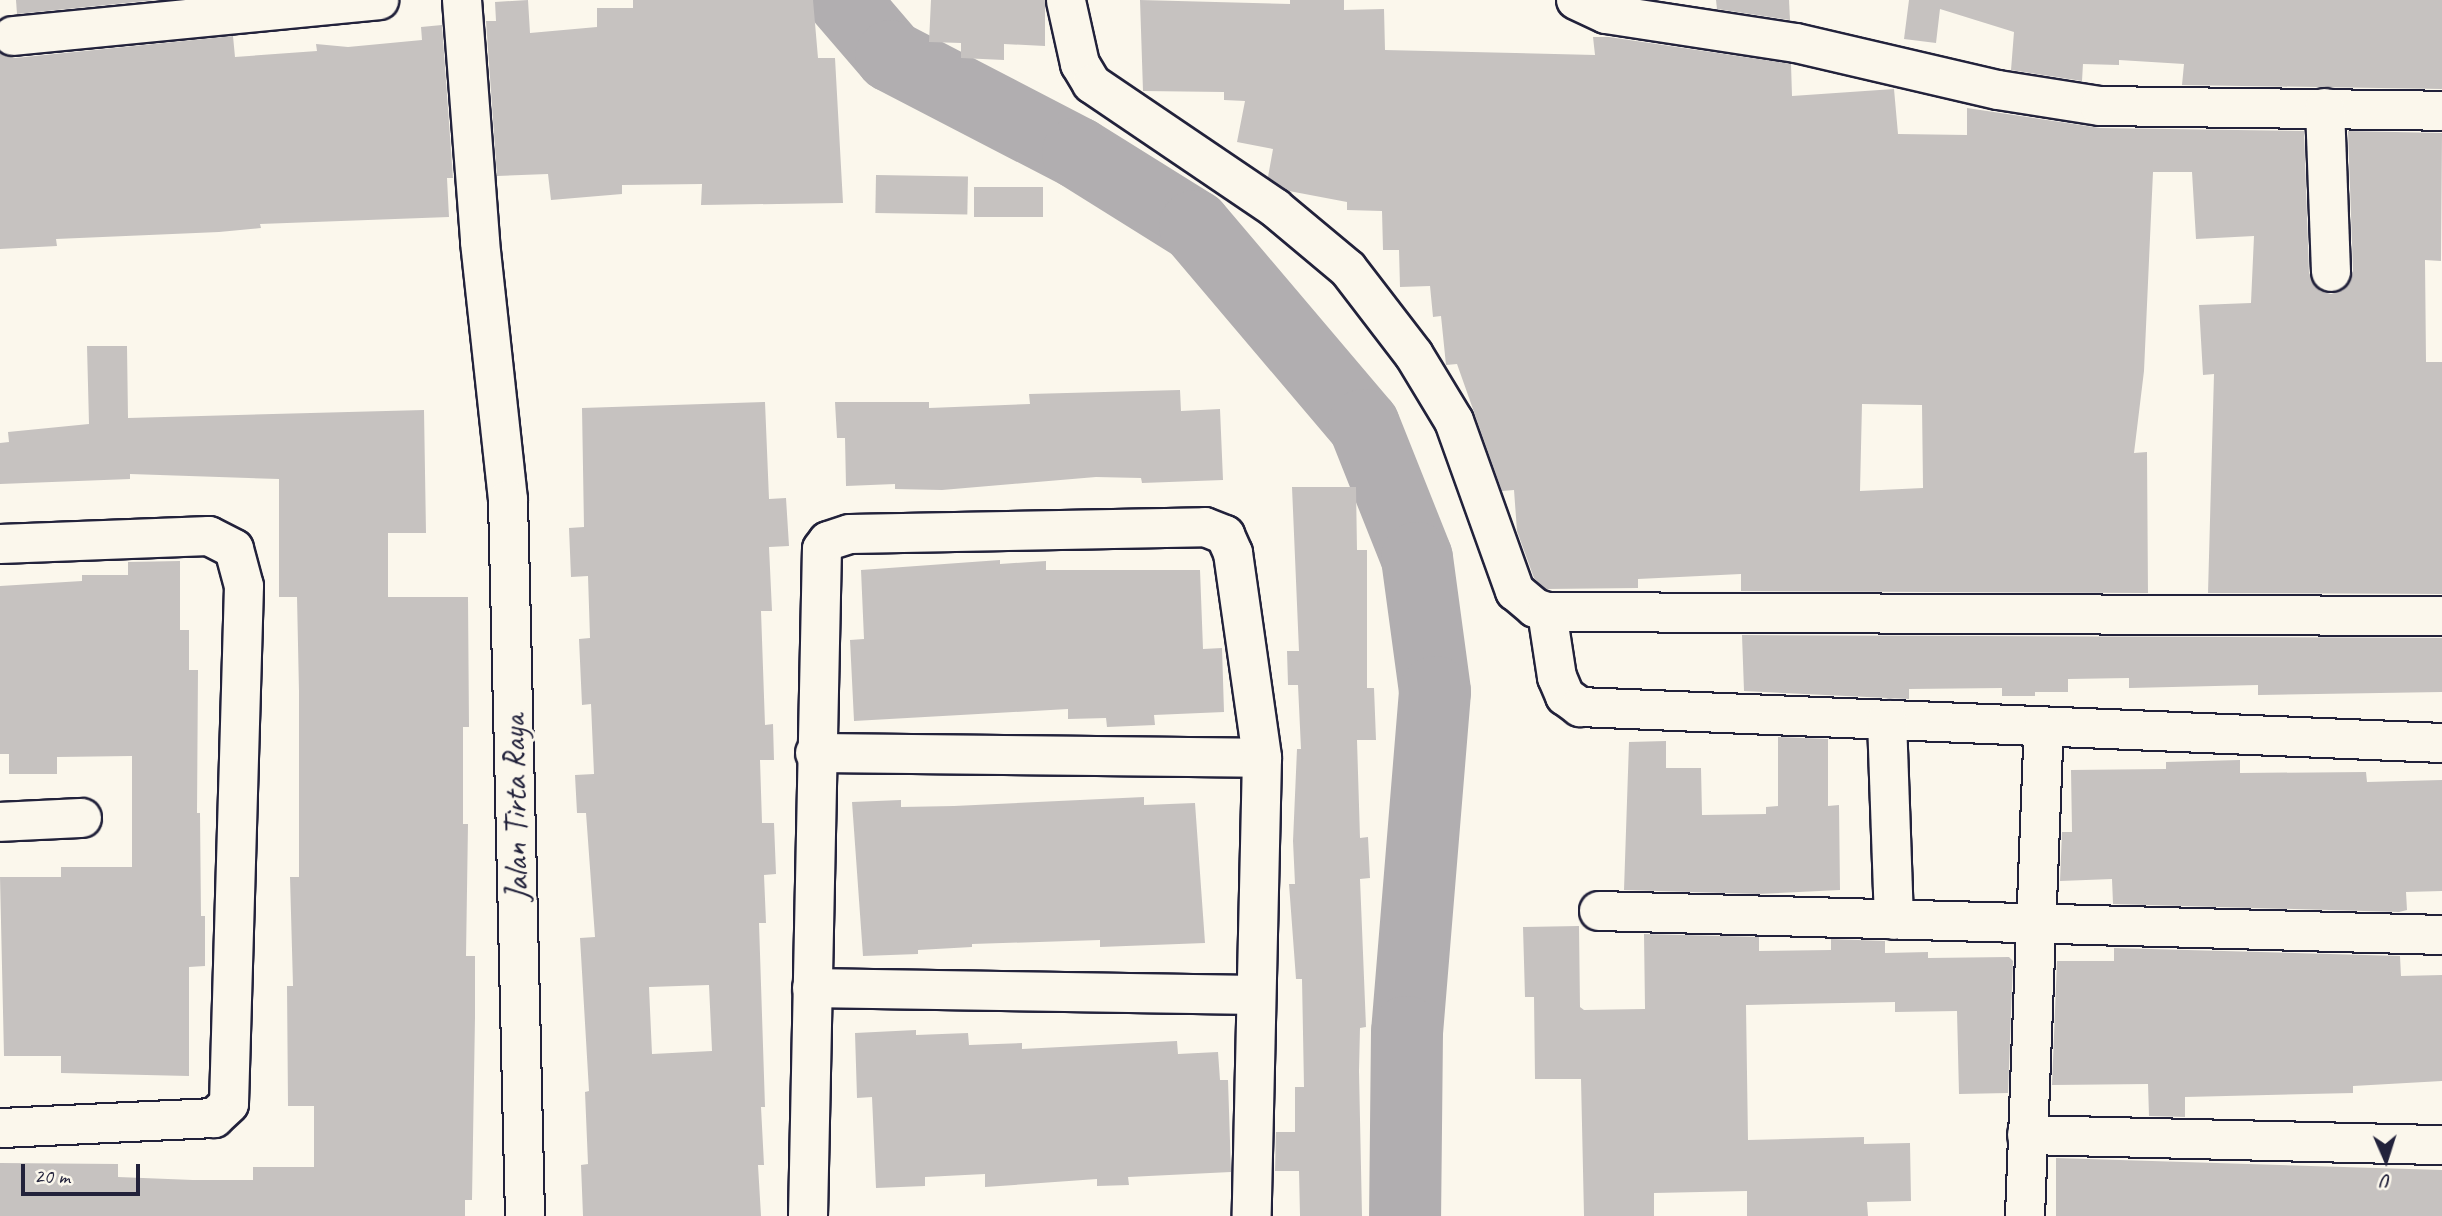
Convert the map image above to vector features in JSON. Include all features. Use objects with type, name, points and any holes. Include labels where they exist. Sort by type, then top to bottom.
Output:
[{"type":"street","points":[[13,36],[379,0]]},
{"type":"street","name":"Jalan Tirta Raya","points":[[462,0],[496,400],[508,500],[526,1216]]},
{"type":"street","points":[[1576,0],[1606,14],[1796,43],[1998,90],[2100,106],[2442,111]]},
{"type":"street","points":[[1066,1],[1080,64],[1091,84],[1275,208],[1356,280],[1414,355],[1454,421],[1514,592],[1547,612],[2442,616]]},
{"type":"street","points":[[2325,108],[2331,272]]},
{"type":"street","points":[[808,1216],[818,559],[828,541],[850,534],[1205,527],[1225,534],[1233,553],[1262,758],[1254,995],[1252,1216]]},
{"type":"street","points":[[0,544],[209,536],[234,549],[244,586],[229,1104],[214,1118],[0,1128]]},
{"type":"street","points":[[1547,612],[1557,677],[1565,696],[1580,707],[2442,743]]},
{"type":"street","points":[[1886,720],[1894,920]]},
{"type":"street","points":[[2025,1216],[2044,726]]},
{"type":"street","points":[[816,753],[1262,758]]},
{"type":"street","points":[[0,822],[82,818]]},
{"type":"street","points":[[1599,911],[2442,936]]},
{"type":"street","points":[[812,988],[1254,995]]},
{"type":"street","points":[[2027,1135],[2442,1145]]},
{"type":"building","points":[[16,0],[156,0],[17,14]]},
{"type":"building","points":[[528,0],[530,33],[597,27],[597,8],[633,8],[633,0],[813,0],[818,58],[835,58],[843,203],[701,205],[702,184],[622,185],[622,194],[551,200],[548,174],[497,176],[486,21],[496,21],[495,2]]},
{"type":"building","points":[[931,0],[1045,0],[1045,46],[1004,44],[1004,60],[961,58],[961,43],[929,42]]},
{"type":"building","points":[[1140,0],[1290,4],[1290,0],[1344,0],[1344,10],[1384,9],[1385,50],[1595,55],[1593,37],[1609,37],[1791,64],[1792,96],[1894,89],[1898,134],[1967,135],[1967,108],[2100,128],[2304,131],[2309,273],[2320,291],[2331,294],[2343,290],[2353,271],[2348,131],[2442,133],[2441,261],[2425,260],[2426,362],[2442,362],[2442,594],[2208,593],[2214,374],[2203,375],[2199,305],[2251,303],[2254,236],[2196,239],[2192,172],[2153,172],[2144,371],[2134,453],[2147,452],[2148,593],[1741,591],[1741,574],[1638,579],[1638,588],[1546,589],[1534,578],[1517,531],[1514,490],[1502,491],[1457,364],[1446,365],[1441,316],[1433,317],[1430,286],[1400,287],[1399,250],[1383,250],[1382,211],[1347,210],[1347,202],[1289,191],[1268,177],[1273,149],[1237,142],[1245,101],[1224,100],[1224,92],[1143,91]],"holes":[[[1862,404],[1922,405],[1923,488],[1860,491]]]},
{"type":"building","points":[[1716,0],[1789,0],[1790,20],[1717,9]]},
{"type":"building","points":[[1909,0],[2442,0],[2442,89],[2182,85],[2184,64],[2119,60],[2119,65],[2083,64],[2082,81],[2011,70],[2014,32],[1940,9],[1936,43],[1904,39]]},
{"type":"building","points":[[442,25],[453,178],[447,178],[449,217],[260,224],[261,228],[219,232],[56,239],[57,246],[0,249],[0,53],[15,58],[233,36],[235,57],[317,51],[316,44],[348,47],[422,40],[421,27]]},
{"type":"building","points":[[876,175],[968,177],[967,215],[875,213]]},
{"type":"building","points":[[974,187],[1043,187],[1043,217],[974,217]]},
{"type":"building","points":[[87,346],[127,346],[128,418],[424,410],[426,533],[388,533],[388,597],[468,597],[469,727],[463,727],[463,824],[468,824],[466,956],[475,956],[475,1017],[472,1200],[465,1200],[465,1216],[0,1216],[0,1163],[118,1164],[118,1177],[193,1180],[253,1180],[253,1167],[314,1167],[314,1106],[288,1106],[287,986],[293,986],[290,877],[299,877],[299,692],[297,597],[279,597],[279,479],[130,474],[130,479],[0,484],[0,443],[9,442],[8,432],[89,424]]},
{"type":"building","points":[[1180,390],[1181,411],[1220,409],[1223,480],[1142,483],[1141,478],[1096,477],[942,490],[895,489],[895,484],[846,486],[845,438],[837,438],[835,402],[929,402],[929,408],[1030,404],[1029,394]]},
{"type":"building","points":[[765,402],[769,499],[786,498],[789,546],[769,547],[772,611],[761,611],[765,725],[773,724],[774,760],[760,760],[762,823],[774,823],[776,874],[764,875],[766,923],[759,923],[765,1107],[761,1107],[764,1165],[758,1165],[761,1216],[583,1216],[581,1165],[588,1164],[585,1092],[589,1091],[580,938],[595,937],[586,813],[577,813],[575,775],[594,774],[591,704],[582,705],[579,639],[590,638],[588,576],[571,577],[569,528],[584,527],[582,408]],"holes":[[[709,985],[712,1051],[652,1054],[649,987]]]},
{"type":"building","points":[[1292,487],[1356,487],[1357,550],[1367,550],[1367,688],[1374,688],[1376,740],[1357,740],[1360,838],[1368,837],[1370,878],[1360,879],[1366,1027],[1360,1028],[1359,1071],[1362,1216],[1300,1216],[1299,1171],[1275,1171],[1276,1132],[1295,1132],[1295,1087],[1304,1087],[1302,979],[1296,979],[1289,884],[1295,884],[1293,841],[1297,749],[1301,749],[1298,685],[1288,685],[1287,651],[1299,651]]},
{"type":"building","points":[[1000,560],[1000,564],[1046,561],[1046,570],[1200,570],[1203,649],[1222,648],[1224,712],[1154,715],[1155,725],[1107,727],[1106,718],[1068,719],[1068,709],[854,721],[850,640],[864,639],[861,570]]},
{"type":"building","points":[[180,561],[180,630],[189,630],[189,670],[198,670],[197,813],[200,813],[201,916],[205,916],[205,966],[189,967],[189,1076],[61,1073],[61,1056],[4,1056],[0,877],[61,877],[61,867],[132,867],[132,756],[57,757],[57,774],[9,774],[9,754],[0,754],[0,586],[82,581],[82,575],[128,575],[128,562]]},
{"type":"building","points":[[1742,635],[2442,638],[2442,692],[2258,695],[2258,685],[2129,688],[2129,678],[2068,679],[2068,692],[2035,692],[2035,696],[2002,696],[2002,688],[1909,689],[1909,699],[1744,691]]},
{"type":"building","points":[[1778,737],[1828,739],[1828,806],[1839,805],[1840,890],[1758,894],[1624,890],[1629,742],[1666,741],[1666,768],[1701,768],[1702,815],[1766,814],[1766,807],[1778,806]]},
{"type":"building","points":[[2240,760],[2240,773],[2366,772],[2367,782],[2442,780],[2442,891],[2406,892],[2407,910],[2399,912],[2113,904],[2112,879],[2060,881],[2062,832],[2072,832],[2071,770],[2166,769],[2166,762]]},
{"type":"building","points":[[1144,797],[1144,805],[1195,803],[1205,943],[1100,947],[1100,940],[972,944],[972,947],[918,950],[918,954],[863,956],[852,802],[901,800],[901,807]]},
{"type":"building","points":[[1579,926],[1580,1007],[1584,1010],[1645,1009],[1644,934],[1759,937],[1759,951],[1831,950],[1831,939],[1885,941],[1885,953],[1928,952],[1928,958],[2009,957],[2013,961],[2008,1093],[1959,1094],[1957,1011],[1895,1012],[1895,1002],[1746,1005],[1748,1140],[1864,1137],[1864,1144],[1910,1143],[1911,1201],[1867,1202],[1868,1216],[1747,1216],[1747,1191],[1654,1193],[1654,1216],[1584,1216],[1581,1079],[1535,1079],[1534,997],[1525,997],[1523,927]]},
{"type":"building","points":[[2114,948],[2400,956],[2401,976],[2442,975],[2442,1081],[2353,1086],[2353,1093],[2185,1097],[2185,1117],[2149,1116],[2148,1084],[2052,1085],[2057,961],[2114,961]]},
{"type":"building","points":[[916,1030],[916,1035],[968,1033],[969,1045],[1022,1043],[1022,1049],[1177,1041],[1178,1054],[1218,1052],[1220,1080],[1228,1080],[1231,1172],[1128,1177],[1129,1185],[1097,1186],[1097,1179],[985,1187],[985,1174],[925,1177],[925,1186],[876,1188],[872,1097],[857,1098],[855,1033]]},
{"type":"building","points":[[2056,1158],[2442,1170],[2442,1216],[2056,1216]]},
{"type":"waterway","points":[[843,0],[891,56],[1078,153],[1195,226],[1364,425],[1417,558],[1435,692],[1407,1032],[1405,1216]]}]
